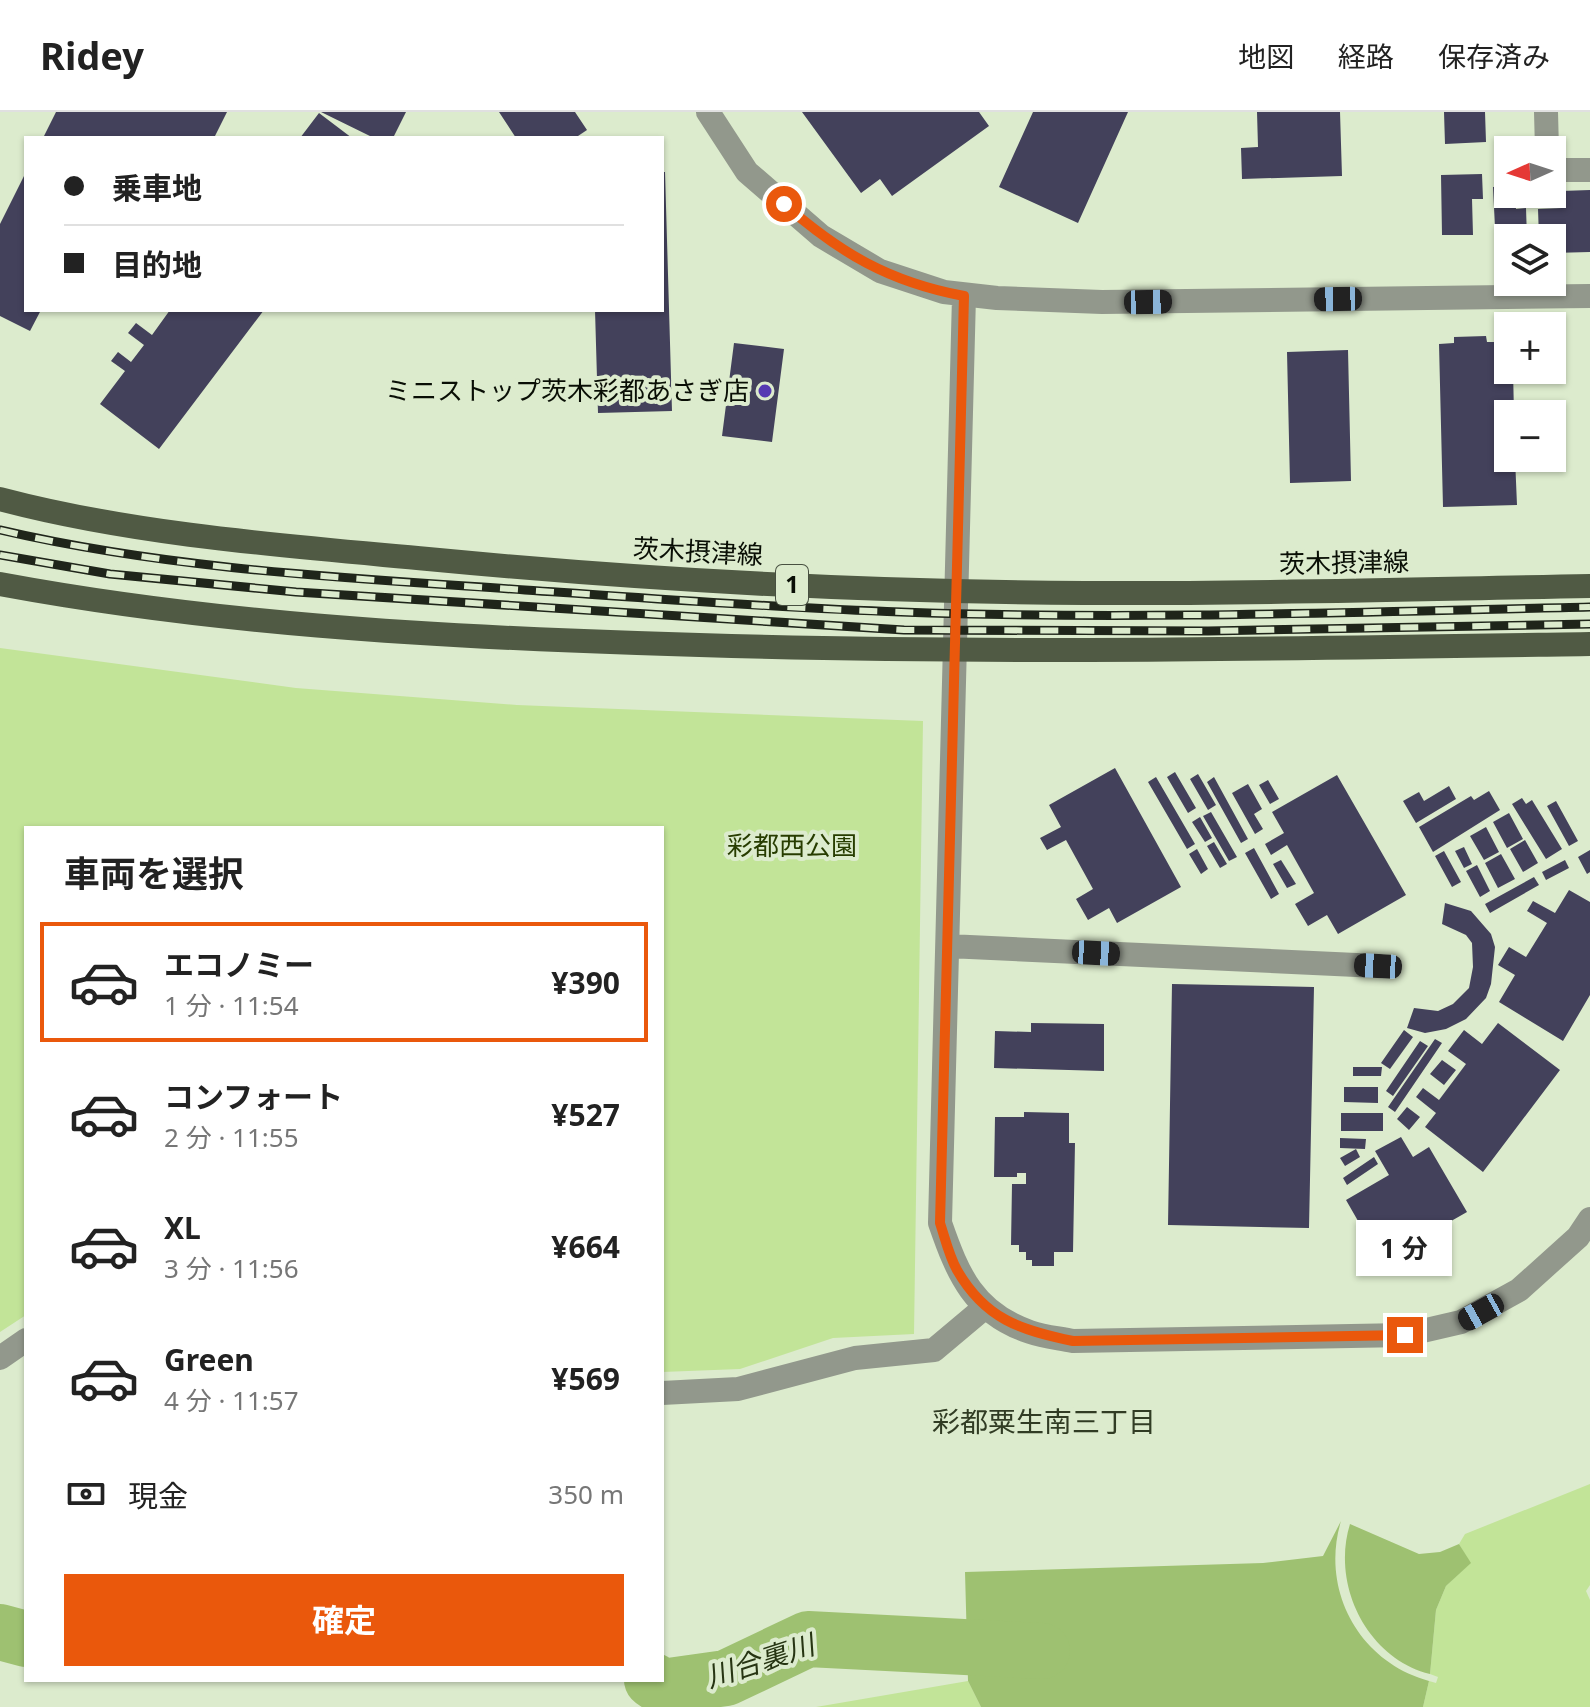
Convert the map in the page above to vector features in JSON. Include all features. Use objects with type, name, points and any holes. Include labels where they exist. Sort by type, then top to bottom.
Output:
[{"type":"main road","name":"茨木摂津線","points":[[0,499],[141,526],[238,539],[491,565],[698,580],[892,590],[1073,593],[1590,586]]},
{"type":"main road","points":[[0,584],[121,604],[259,619],[442,634],[617,643],[1018,652],[1590,644]]},
{"type":"street","points":[[708,112],[747,172],[821,236],[880,271],[914,284],[964,296],[1117,302],[1590,296]]},
{"type":"street","points":[[1546,112],[1547,136]]},
{"type":"street","points":[[1566,170],[1590,170]]},
{"type":"street","points":[[964,296],[940,1223],[956,1268],[984,1308],[1030,1332],[1073,1341],[1405,1335],[1461,1322],[1519,1290],[1578,1237],[1590,1219]]},
{"type":"street","points":[[948,946],[1378,966]]},
{"type":"street","points":[[664,1393],[738,1389],[855,1358],[934,1350],[984,1308]]},
{"type":"street","points":[[0,1358],[24,1341]]},
{"type":"green space","name":"彩都西公園","points":[[0,648],[296,688],[517,705],[923,721],[914,1334],[833,1338],[740,1369],[664,1372],[664,826],[24,826],[24,1316],[0,1332]]},
{"type":"green space","points":[[1590,1484],[1590,1585],[1586,1591],[1590,1600],[1590,1707],[1423,1707],[1429,1681],[1436,1683],[1438,1677],[1430,1674],[1436,1610],[1446,1586],[1470,1563],[1459,1544],[1465,1534]]},
{"type":"green space","points":[[968,1681],[981,1707],[816,1707]]},
{"type":"shaded area","points":[[1341,1521],[1336,1547],[1336,1572],[1341,1597],[1351,1620],[1383,1658],[1404,1672],[1429,1681],[1423,1707],[981,1707],[968,1681],[965,1572],[1263,1563],[1323,1556]]},
{"type":"shaded area","points":[[1350,1524],[1419,1554],[1440,1552],[1459,1544],[1471,1563],[1446,1586],[1436,1610],[1430,1674],[1388,1652],[1372,1636],[1359,1616],[1350,1594],[1346,1571],[1345,1547]]},
{"type":"building","points":[[56,112],[227,112],[215,136],[44,136]]},
{"type":"building","points":[[321,112],[406,112],[394,136],[370,136]]},
{"type":"building","points":[[499,112],[575,112],[587,130],[578,136],[515,136]]},
{"type":"building","points":[[802,112],[979,112],[989,126],[892,196],[880,179],[861,193]]},
{"type":"building","points":[[1033,112],[1128,112],[1078,223],[999,187]]},
{"type":"building","points":[[1257,112],[1340,112],[1342,176],[1242,179],[1241,148],[1258,147]]},
{"type":"building","points":[[1444,112],[1485,112],[1486,142],[1445,144]]},
{"type":"building","points":[[319,113],[349,136],[302,136]]},
{"type":"building","points":[[665,172],[672,411],[598,413],[595,312],[664,312]]},
{"type":"building","points":[[1482,174],[1483,199],[1472,199],[1473,235],[1442,235],[1441,175]]},
{"type":"building","points":[[24,176],[24,312],[40,312],[30,331],[0,316],[0,224]]},
{"type":"building","points":[[1590,190],[1590,252],[1566,253],[1566,224],[1539,224],[1538,209],[1566,208],[1566,191]]},
{"type":"building","points":[[1494,208],[1526,208],[1527,224],[1495,224]]},
{"type":"building","points":[[169,312],[262,312],[159,449],[100,404],[125,371],[111,361],[118,352],[131,362],[144,345],[128,333],[136,323],[152,335]]},
{"type":"building","points":[[1486,336],[1487,342],[1494,342],[1494,384],[1513,384],[1514,400],[1494,400],[1494,472],[1516,472],[1517,505],[1443,507],[1439,344],[1454,343],[1454,337]]},
{"type":"building","points":[[734,343],[784,349],[772,442],[722,436]]},
{"type":"building","points":[[1348,350],[1351,481],[1290,483],[1287,352]]},
{"type":"building","points":[[1115,768],[1181,887],[1117,923],[1109,908],[1088,920],[1076,899],[1093,889],[1066,840],[1047,850],[1040,838],[1061,827],[1049,805]]},
{"type":"building","points":[[1175,772],[1196,808],[1188,813],[1167,777]]},
{"type":"building","points":[[1198,774],[1216,805],[1208,810],[1190,779]]},
{"type":"building","points":[[1337,775],[1406,895],[1338,934],[1327,915],[1308,926],[1295,904],[1314,893],[1287,845],[1271,855],[1265,844],[1284,833],[1272,812]]},
{"type":"building","points":[[1156,777],[1195,844],[1187,849],[1148,782]]},
{"type":"building","points":[[1214,777],[1248,839],[1241,843],[1207,782]]},
{"type":"building","points":[[1268,780],[1279,799],[1270,804],[1259,785]]},
{"type":"building","points":[[1248,784],[1262,809],[1254,814],[1263,829],[1255,834],[1232,793]]},
{"type":"building","points":[[1449,786],[1456,799],[1416,823],[1403,801],[1419,792],[1424,801]]},
{"type":"building","points":[[1489,791],[1500,810],[1433,852],[1419,827],[1471,796],[1474,800]]},
{"type":"building","points":[[1522,798],[1526,804],[1532,800],[1562,849],[1546,859],[1512,804]]},
{"type":"building","points":[[1556,801],[1578,841],[1569,846],[1547,806]]},
{"type":"building","points":[[1211,812],[1237,857],[1229,861],[1203,816]]},
{"type":"building","points":[[1509,813],[1523,839],[1507,848],[1493,822]]},
{"type":"building","points":[[1200,817],[1212,838],[1205,842],[1192,822]]},
{"type":"building","points":[[1486,827],[1499,852],[1484,860],[1470,836]]},
{"type":"building","points":[[1525,840],[1538,863],[1523,872],[1510,849]]},
{"type":"building","points":[[1214,842],[1227,864],[1220,868],[1207,846]]},
{"type":"building","points":[[1464,847],[1472,864],[1464,868],[1455,851]]},
{"type":"building","points":[[1254,848],[1279,894],[1271,899],[1245,853]]},
{"type":"building","points":[[1197,849],[1208,869],[1201,874],[1189,854]]},
{"type":"building","points":[[1590,850],[1590,872],[1587,874],[1578,857]]},
{"type":"building","points":[[1444,851],[1461,882],[1452,887],[1435,856]]},
{"type":"building","points":[[1501,854],[1515,879],[1498,888],[1485,863]]},
{"type":"building","points":[[1281,860],[1296,884],[1287,888],[1273,864]]},
{"type":"building","points":[[1565,860],[1569,868],[1546,880],[1542,872]]},
{"type":"building","points":[[1477,865],[1490,891],[1480,897],[1466,871]]},
{"type":"building","points":[[1534,877],[1539,885],[1490,913],[1485,904]]},
{"type":"building","points":[[1569,890],[1590,902],[1590,995],[1563,1041],[1499,1002],[1515,975],[1498,965],[1509,947],[1526,957],[1547,923],[1527,911],[1533,901],[1555,913]]},
{"type":"building","points":[[1445,903],[1471,911],[1491,934],[1495,947],[1491,984],[1486,998],[1466,1019],[1446,1029],[1425,1033],[1407,1028],[1414,1008],[1438,1011],[1453,1004],[1469,988],[1473,967],[1472,943],[1466,935],[1442,924]]},
{"type":"building","points":[[1172,984],[1314,987],[1309,1228],[1168,1225]]},
{"type":"building","points":[[1031,1023],[1104,1024],[1104,1071],[994,1068],[995,1031],[1031,1032]]},
{"type":"building","points":[[1498,1023],[1560,1070],[1483,1172],[1425,1127],[1436,1113],[1416,1097],[1423,1088],[1439,1100],[1466,1064],[1448,1051],[1464,1030],[1482,1044]]},
{"type":"building","points":[[1404,1030],[1413,1037],[1390,1069],[1381,1063]]},
{"type":"building","points":[[1435,1039],[1442,1043],[1395,1112],[1388,1107]]},
{"type":"building","points":[[1420,1041],[1428,1046],[1393,1096],[1386,1091]]},
{"type":"building","points":[[1442,1060],[1456,1070],[1444,1085],[1430,1074]]},
{"type":"building","points":[[1353,1067],[1382,1067],[1381,1076],[1353,1076]]},
{"type":"building","points":[[1344,1087],[1378,1087],[1378,1103],[1344,1102]]},
{"type":"building","points":[[1407,1107],[1420,1117],[1409,1130],[1397,1119]]},
{"type":"building","points":[[1024,1112],[1069,1113],[1069,1143],[1075,1143],[1073,1252],[1054,1252],[1054,1266],[1032,1266],[1032,1260],[1026,1260],[1026,1252],[1019,1252],[1019,1245],[1011,1245],[1012,1184],[1026,1184],[1026,1173],[1017,1173],[1017,1177],[994,1177],[995,1117],[1024,1117]]},
{"type":"building","points":[[1341,1113],[1383,1113],[1383,1131],[1341,1131]]},
{"type":"building","points":[[1401,1137],[1413,1157],[1429,1147],[1467,1212],[1381,1261],[1346,1200],[1389,1175],[1375,1151]]},
{"type":"building","points":[[1340,1138],[1366,1139],[1365,1149],[1340,1148]]},
{"type":"building","points":[[1356,1149],[1360,1157],[1345,1166],[1340,1158]]},
{"type":"building","points":[[1374,1157],[1378,1164],[1347,1185],[1343,1178]]},
{"type":"waterway","name":"川合裏川","points":[[0,1632],[24,1638]]},
{"type":"waterway","name":"川合裏川","points":[[655,1682],[662,1687],[726,1678],[808,1639],[1042,1651]]},
{"type":"railway","points":[[0,530],[130,555],[261,570],[807,608],[987,614],[1159,615],[1590,607]]},
{"type":"railway","points":[[0,555],[110,574],[296,592],[904,630],[1208,631],[1590,624]]},
{"type":"place","name":"ミニストップ茨木彩都あさぎ店","points":[[765,391]]},
{"type":"district","name":"彩都粟生南三丁目","points":[[1044,1422]]},
{"type":"route","points":[[784,204],[821,236],[880,271],[914,284],[964,296],[940,1223],[956,1268],[984,1308],[1030,1332],[1073,1341],[1405,1335]]}]
